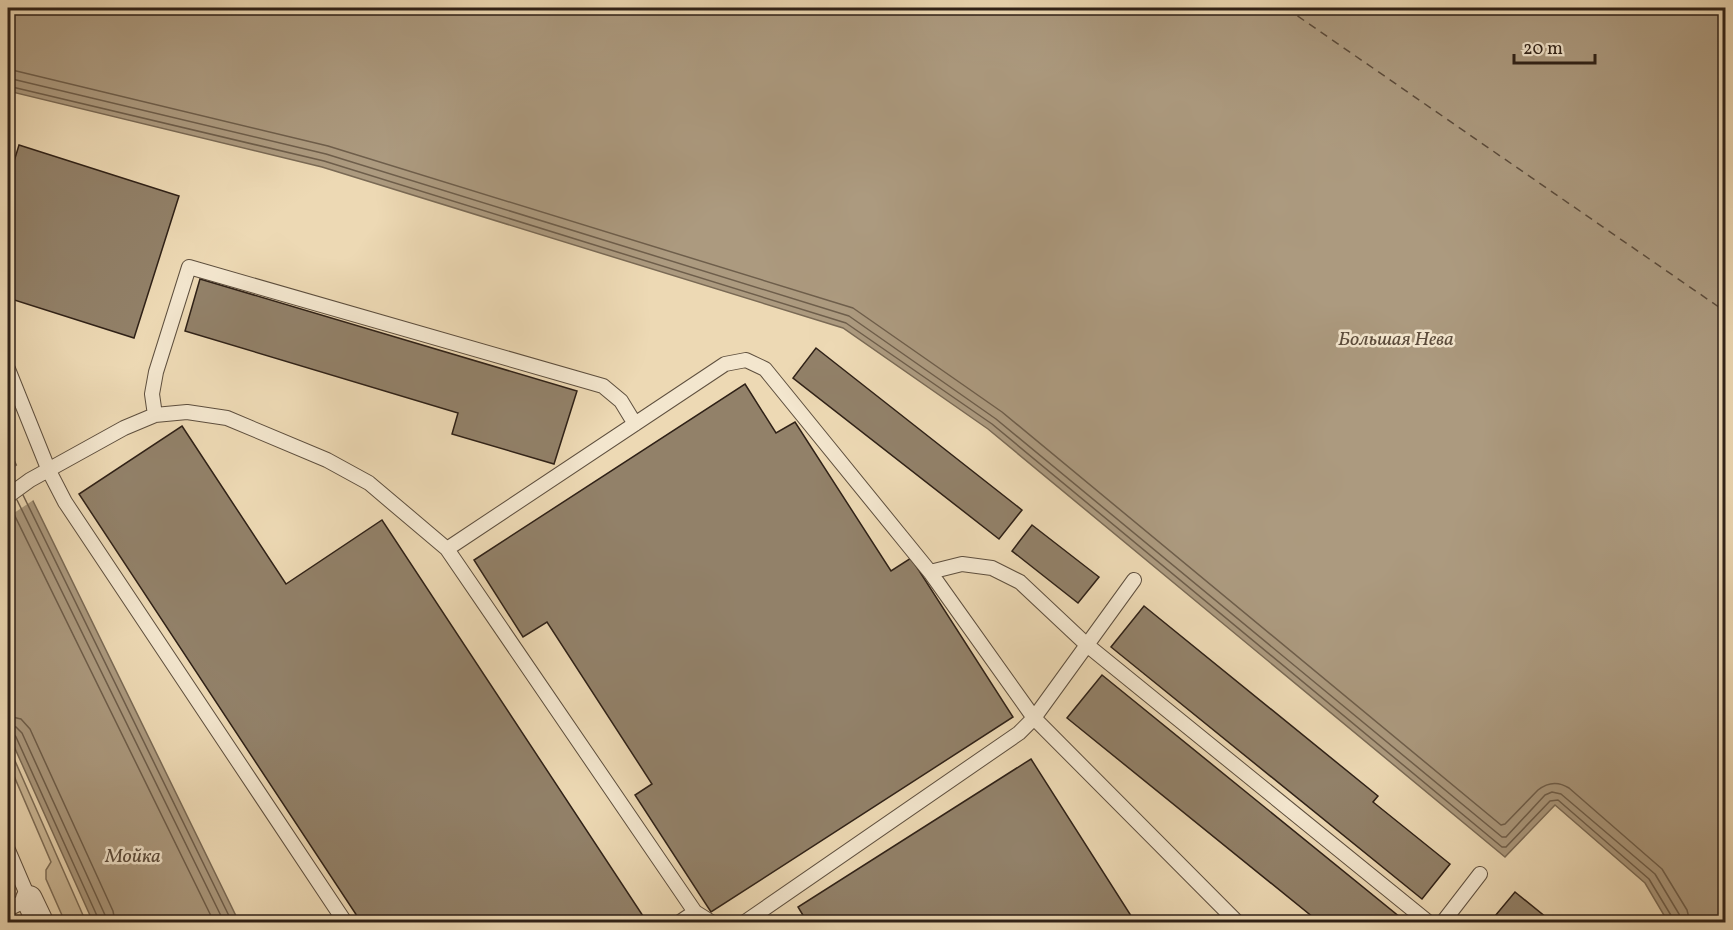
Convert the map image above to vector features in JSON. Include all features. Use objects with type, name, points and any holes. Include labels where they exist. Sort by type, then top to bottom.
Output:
[{"type":"street","points":[[18,904],[40,922]]},
{"type":"lane","points":[[154,414],[152,394],[156,372],[189,267],[603,387],[621,401],[635,424]]},
{"type":"lane","points":[[447,549],[726,364],[746,360],[765,369],[930,572],[1034,718],[1237,922]]},
{"type":"lane","points":[[8,369],[64,502],[345,922]]},
{"type":"lane","points":[[8,495],[30,480],[154,414],[187,412],[227,418],[327,460],[369,483],[447,549],[695,912],[711,922]]},
{"type":"lane","points":[[930,572],[962,564],[992,568],[1020,582],[1087,645],[1428,922]]},
{"type":"lane","points":[[745,922],[1019,733],[1034,718],[1134,580]]},
{"type":"lane","points":[[8,850],[18,904]]},
{"type":"lane","points":[[1443,922],[1480,874]]},
{"type":"lane","points":[[680,922],[695,912]]},
{"type":"shaded area","points":[[8,745],[86,922],[65,922],[46,879],[46,870],[51,862],[8,762]]},
{"type":"water","name":"Большая Нева","points":[[8,8],[1725,8],[1725,922],[1668,922],[1645,883],[1555,805],[1505,857],[988,429],[843,328],[322,167],[8,91]]},
{"type":"water","name":"Мойка","points":[[8,447],[239,922],[93,922],[8,733]]},
{"type":"pier","points":[[19,464],[35,499],[8,517],[8,472]]},
{"type":"building","points":[[19,145],[179,196],[134,338],[8,298],[10,243],[8,243],[8,181]]},
{"type":"building","points":[[200,279],[577,391],[554,464],[452,434],[458,413],[185,331]]},
{"type":"building","points":[[816,348],[1022,510],[999,539],[793,378]]},
{"type":"building","points":[[745,384],[776,433],[795,422],[891,571],[911,558],[1013,717],[711,912],[635,795],[652,784],[547,622],[523,637],[474,560]]},
{"type":"building","points":[[182,426],[286,584],[382,520],[647,922],[361,922],[79,494]]},
{"type":"building","points":[[1032,525],[1099,577],[1078,603],[1012,551]]},
{"type":"building","points":[[1144,606],[1378,796],[1373,802],[1450,864],[1422,899],[1111,647]]},
{"type":"building","points":[[1102,675],[1406,922],[1319,922],[1067,718]]},
{"type":"building","points":[[1031,759],[1135,922],[807,922],[798,907]]},
{"type":"building","points":[[1515,892],[1552,922],[1490,922]]},
{"type":"ferry route","points":[[1286,8],[1726,312]]}]
